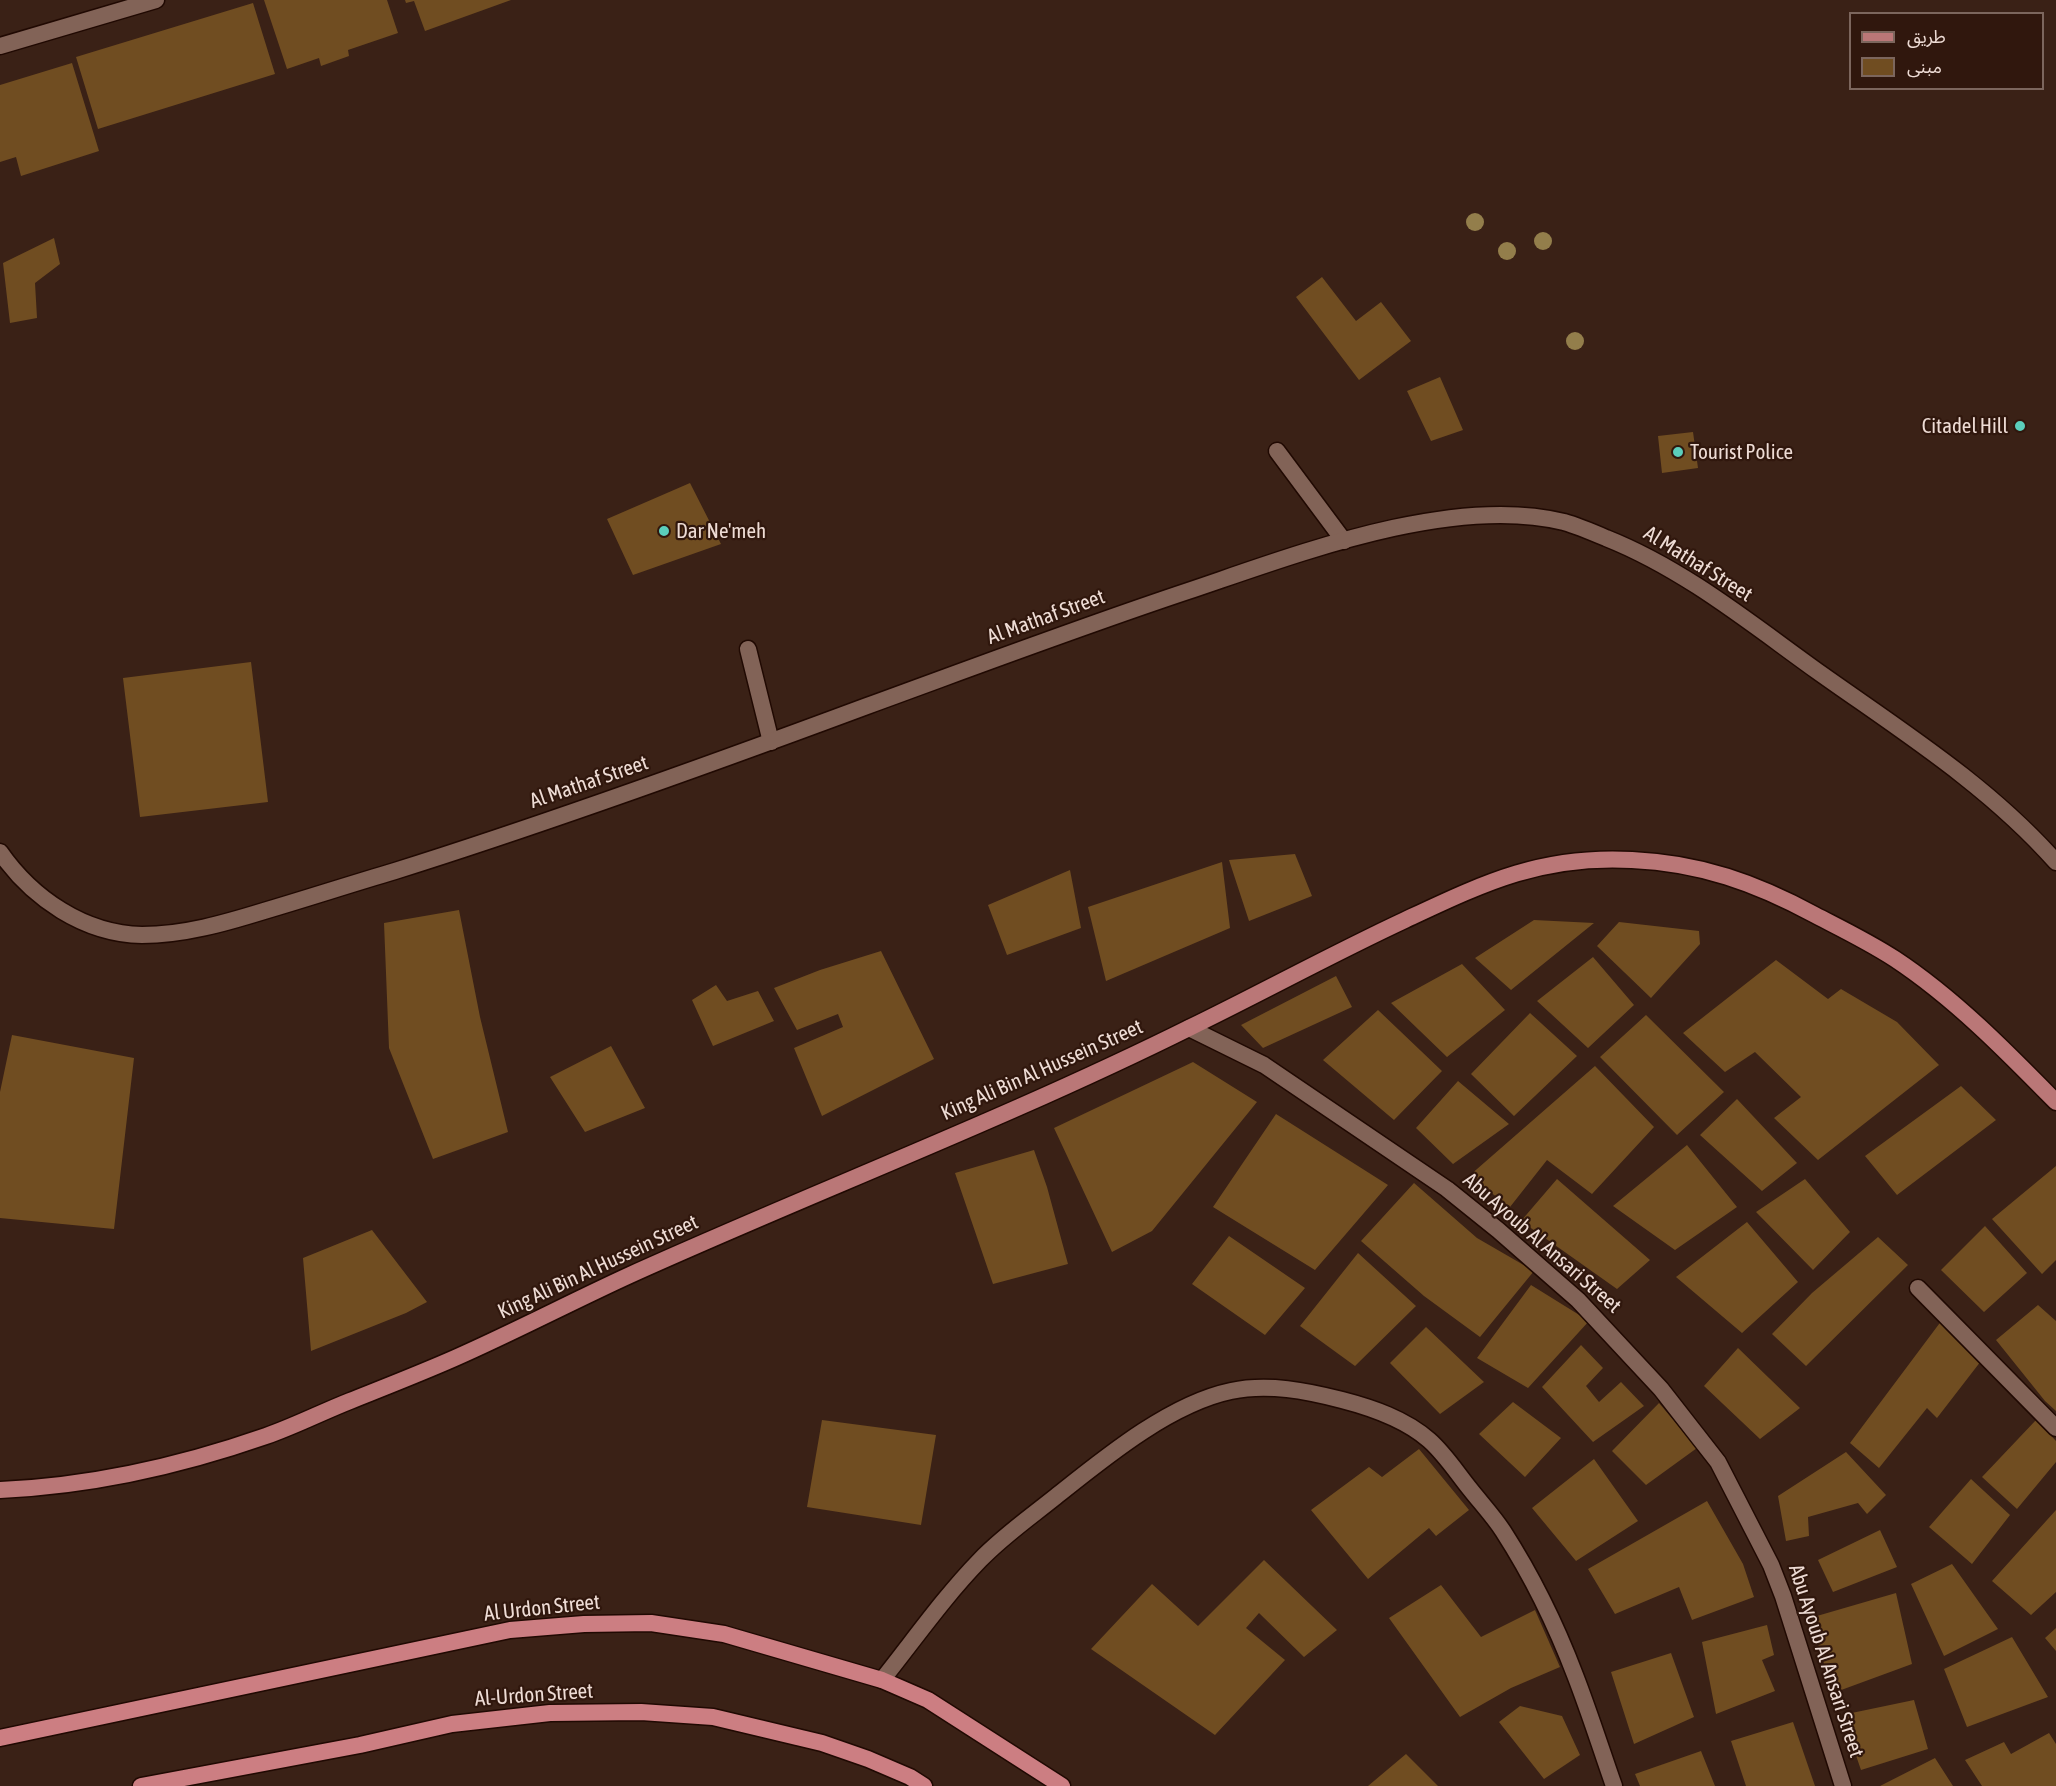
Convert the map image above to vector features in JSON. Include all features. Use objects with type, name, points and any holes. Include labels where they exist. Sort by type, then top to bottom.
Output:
[{"type":"highway","name":"Al Urdon Street","points":[[0,1738],[510,1630],[584,1624],[651,1623],[724,1634],[882,1680],[928,1700],[1062,1786]]},
{"type":"highway","name":"Al-Urdon Street","points":[[141,1786],[360,1745],[452,1724],[550,1713],[641,1712],[713,1717],[822,1743],[868,1759],[910,1777],[924,1786]]},
{"type":"main road","name":"King Ali Bin Al Hussein Street","points":[[0,1491],[107,1479],[182,1462],[269,1435],[457,1358],[628,1276],[924,1148],[1189,1028],[1370,936],[1479,885],[1520,871],[1553,864],[1592,859],[1662,862],[1714,872],[1782,897],[1869,942],[1934,988],[2056,1102]]},
{"type":"street","points":[[0,46],[156,0]]},
{"type":"street","points":[[1277,451],[1344,541]]},
{"type":"street","name":"Al Mathaf Street","points":[[0,852],[9,865],[52,906],[98,928],[137,935],[171,933],[223,923],[489,841],[771,742],[1100,621],[1344,541],[1424,522],[1452,518],[1510,516],[1563,522],[1630,548],[1666,566],[1949,765],[1997,802],[2056,862]]},
{"type":"street","points":[[748,649],[771,742]]},
{"type":"street","name":"Abu Ayoub Al Ansari Street","points":[[1189,1028],[1264,1065],[1447,1189],[1578,1300],[1662,1389],[1718,1462],[1771,1564],[1843,1786]]},
{"type":"street","points":[[1918,1288],[2056,1428]]},
{"type":"street","points":[[882,1680],[980,1560],[1102,1459],[1164,1419],[1196,1403],[1232,1390],[1266,1388],[1310,1391],[1360,1405],[1417,1430],[1439,1450],[1502,1529],[1551,1620],[1576,1676],[1614,1786]]},
{"type":"building","points":[[264,0],[387,0],[398,33],[348,50],[349,56],[321,66],[319,58],[287,69]]},
{"type":"building","points":[[405,0],[511,0],[425,31],[414,1],[406,3]]},
{"type":"building","points":[[253,3],[275,74],[98,129],[76,57]]},
{"type":"building","points":[[72,63],[99,151],[21,176],[16,157],[0,162],[0,85]]},
{"type":"building","points":[[54,238],[60,264],[35,283],[37,318],[10,323],[3,263]]},
{"type":"building","points":[[1322,277],[1356,321],[1381,302],[1411,341],[1359,380],[1296,297]]},
{"type":"building","points":[[1440,377],[1463,430],[1431,441],[1407,391]]},
{"type":"building","name":"Tourist Police","points":[[1693,432],[1698,468],[1662,473],[1658,436]]},
{"type":"building","name":"Dar Ne'meh","points":[[690,483],[721,544],[633,575],[607,519]]},
{"type":"building","points":[[251,662],[268,802],[140,817],[123,678]]},
{"type":"building","points":[[1295,854],[1312,896],[1249,921],[1229,860]]},
{"type":"building","points":[[1222,862],[1230,928],[1106,981],[1088,907]]},
{"type":"building","points":[[1070,870],[1081,928],[1007,955],[988,905]]},
{"type":"building","points":[[459,910],[480,1017],[508,1132],[433,1159],[389,1048],[384,923]]},
{"type":"building","points":[[1534,920],[1594,923],[1511,990],[1475,958]]},
{"type":"building","points":[[1619,922],[1699,931],[1700,944],[1651,998],[1597,946]]},
{"type":"building","points":[[881,951],[934,1059],[822,1116],[794,1048],[843,1027],[838,1014],[797,1030],[774,988],[820,970]]},
{"type":"building","points":[[1593,957],[1634,1005],[1588,1048],[1537,1001]]},
{"type":"building","points":[[1776,960],[1828,999],[1841,989],[1897,1022],[1939,1065],[1818,1160],[1774,1118],[1801,1097],[1755,1052],[1725,1072],[1683,1033]]},
{"type":"building","points":[[1462,964],[1505,1010],[1447,1057],[1391,1003]]},
{"type":"building","points":[[1336,976],[1352,1007],[1263,1048],[1241,1025]]},
{"type":"building","points":[[716,985],[727,1001],[758,991],[774,1021],[713,1046],[692,1000]]},
{"type":"building","points":[[1378,1010],[1442,1071],[1394,1120],[1323,1060]]},
{"type":"building","points":[[1530,1013],[1577,1056],[1514,1116],[1471,1074]]},
{"type":"building","points":[[1646,1015],[1724,1092],[1677,1135],[1600,1057]]},
{"type":"building","points":[[12,1035],[134,1058],[114,1229],[0,1218],[0,1092]]},
{"type":"building","points":[[611,1046],[645,1108],[585,1132],[550,1077]]},
{"type":"building","points":[[1193,1062],[1257,1102],[1152,1231],[1112,1252],[1054,1128]]},
{"type":"building","points":[[1595,1066],[1654,1127],[1592,1194],[1547,1160],[1510,1207],[1469,1176]]},
{"type":"building","points":[[1458,1081],[1509,1124],[1453,1164],[1416,1128]]},
{"type":"building","points":[[1961,1086],[1996,1120],[1897,1195],[1865,1156]]},
{"type":"building","points":[[1737,1099],[1797,1163],[1762,1191],[1700,1135]]},
{"type":"building","points":[[1276,1114],[1388,1185],[1315,1270],[1213,1207]]},
{"type":"building","points":[[1687,1145],[1737,1207],[1675,1250],[1613,1206]]},
{"type":"building","points":[[1034,1150],[1047,1187],[1068,1264],[993,1284],[955,1173]]},
{"type":"building","points":[[2056,1166],[2056,1260],[2042,1274],[1992,1219]]},
{"type":"building","points":[[1557,1179],[1650,1260],[1617,1289],[1521,1221]]},
{"type":"building","points":[[1805,1179],[1850,1232],[1813,1270],[1756,1212]]},
{"type":"building","points":[[1414,1183],[1477,1238],[1534,1271],[1480,1337],[1424,1296],[1361,1241]]},
{"type":"building","points":[[1747,1222],[1798,1282],[1742,1333],[1676,1277]]},
{"type":"building","points":[[1985,1226],[2027,1273],[1984,1312],[1941,1270]]},
{"type":"building","points":[[372,1230],[427,1302],[406,1313],[311,1351],[303,1258]]},
{"type":"building","points":[[1229,1236],[1305,1288],[1265,1335],[1192,1284]]},
{"type":"building","points":[[1878,1237],[1908,1265],[1806,1366],[1772,1334],[1812,1293]]},
{"type":"building","points":[[1358,1253],[1416,1306],[1355,1366],[1300,1326]]},
{"type":"building","points":[[1531,1285],[1589,1321],[1528,1388],[1477,1358]]},
{"type":"building","points":[[2038,1305],[2056,1321],[2056,1411],[2045,1401],[1996,1340]]},
{"type":"building","points":[[1945,1316],[1981,1361],[1937,1418],[1927,1408],[1879,1468],[1850,1443]]},
{"type":"building","points":[[1426,1327],[1484,1382],[1440,1414],[1390,1363]]},
{"type":"building","points":[[1581,1345],[1603,1368],[1586,1386],[1599,1402],[1621,1382],[1644,1406],[1593,1442],[1542,1387]]},
{"type":"building","points":[[1738,1348],[1800,1408],[1760,1439],[1704,1386]]},
{"type":"building","points":[[1513,1402],[1561,1438],[1525,1477],[1479,1434]]},
{"type":"building","points":[[1659,1403],[1697,1448],[1646,1485],[1612,1451]]},
{"type":"building","points":[[822,1420],[936,1435],[921,1525],[807,1507]]},
{"type":"building","points":[[2036,1420],[2056,1441],[2056,1462],[2017,1509],[1982,1477]]},
{"type":"building","points":[[1419,1449],[1469,1510],[1436,1536],[1429,1528],[1368,1579],[1311,1510],[1369,1467],[1382,1477]]},
{"type":"building","points":[[1846,1452],[1886,1495],[1867,1514],[1858,1503],[1808,1517],[1809,1536],[1786,1541],[1778,1496]]},
{"type":"building","points":[[1594,1459],[1638,1521],[1576,1561],[1532,1508]]},
{"type":"building","points":[[1971,1479],[2010,1515],[1972,1564],[1929,1527]]},
{"type":"building","points":[[1707,1501],[1743,1564],[1754,1597],[1692,1620],[1679,1587],[1615,1614],[1588,1569]]},
{"type":"building","points":[[2056,1510],[2056,1592],[2031,1615],[1992,1581]]},
{"type":"building","points":[[1880,1530],[1897,1567],[1833,1592],[1818,1560]]},
{"type":"building","points":[[1264,1560],[1337,1630],[1304,1657],[1259,1613],[1246,1628],[1285,1660],[1215,1735],[1091,1649],[1152,1584],[1198,1626]]},
{"type":"building","points":[[1952,1564],[1998,1629],[1944,1656],[1911,1584]]},
{"type":"building","points":[[1441,1585],[1481,1637],[1535,1610],[1560,1667],[1511,1688],[1460,1717],[1389,1618]]},
{"type":"building","points":[[1896,1593],[1912,1664],[1833,1693],[1810,1618]]},
{"type":"building","points":[[1767,1625],[1774,1655],[1762,1660],[1775,1691],[1716,1714],[1702,1642]]},
{"type":"building","points":[[2056,1628],[2056,1651],[2045,1638]]},
{"type":"building","points":[[2012,1637],[2048,1697],[1967,1727],[1944,1669]]},
{"type":"building","points":[[1671,1653],[1694,1717],[1634,1744],[1611,1672]]},
{"type":"building","points":[[1914,1700],[1928,1749],[1861,1770],[1842,1715]]},
{"type":"building","points":[[1520,1706],[1562,1716],[1580,1755],[1544,1779],[1499,1722]]},
{"type":"building","points":[[1793,1722],[1815,1786],[1746,1786],[1731,1741]]},
{"type":"building","points":[[2049,1733],[2056,1744],[2056,1786],[1982,1786],[1965,1760],[2004,1742],[2011,1754]]},
{"type":"building","points":[[1701,1751],[1715,1786],[1640,1786],[1635,1774]]},
{"type":"building","points":[[1406,1754],[1438,1786],[1368,1786]]},
{"type":"building","points":[[1935,1758],[1953,1786],[1880,1786]]},
{"type":"place","name":"Citadel Hill","points":[[2020,426]]},
{"type":"place","name":"Tourist Police","points":[[1678,452]]},
{"type":"place","name":"Dar Ne'meh","points":[[664,531]]}]
